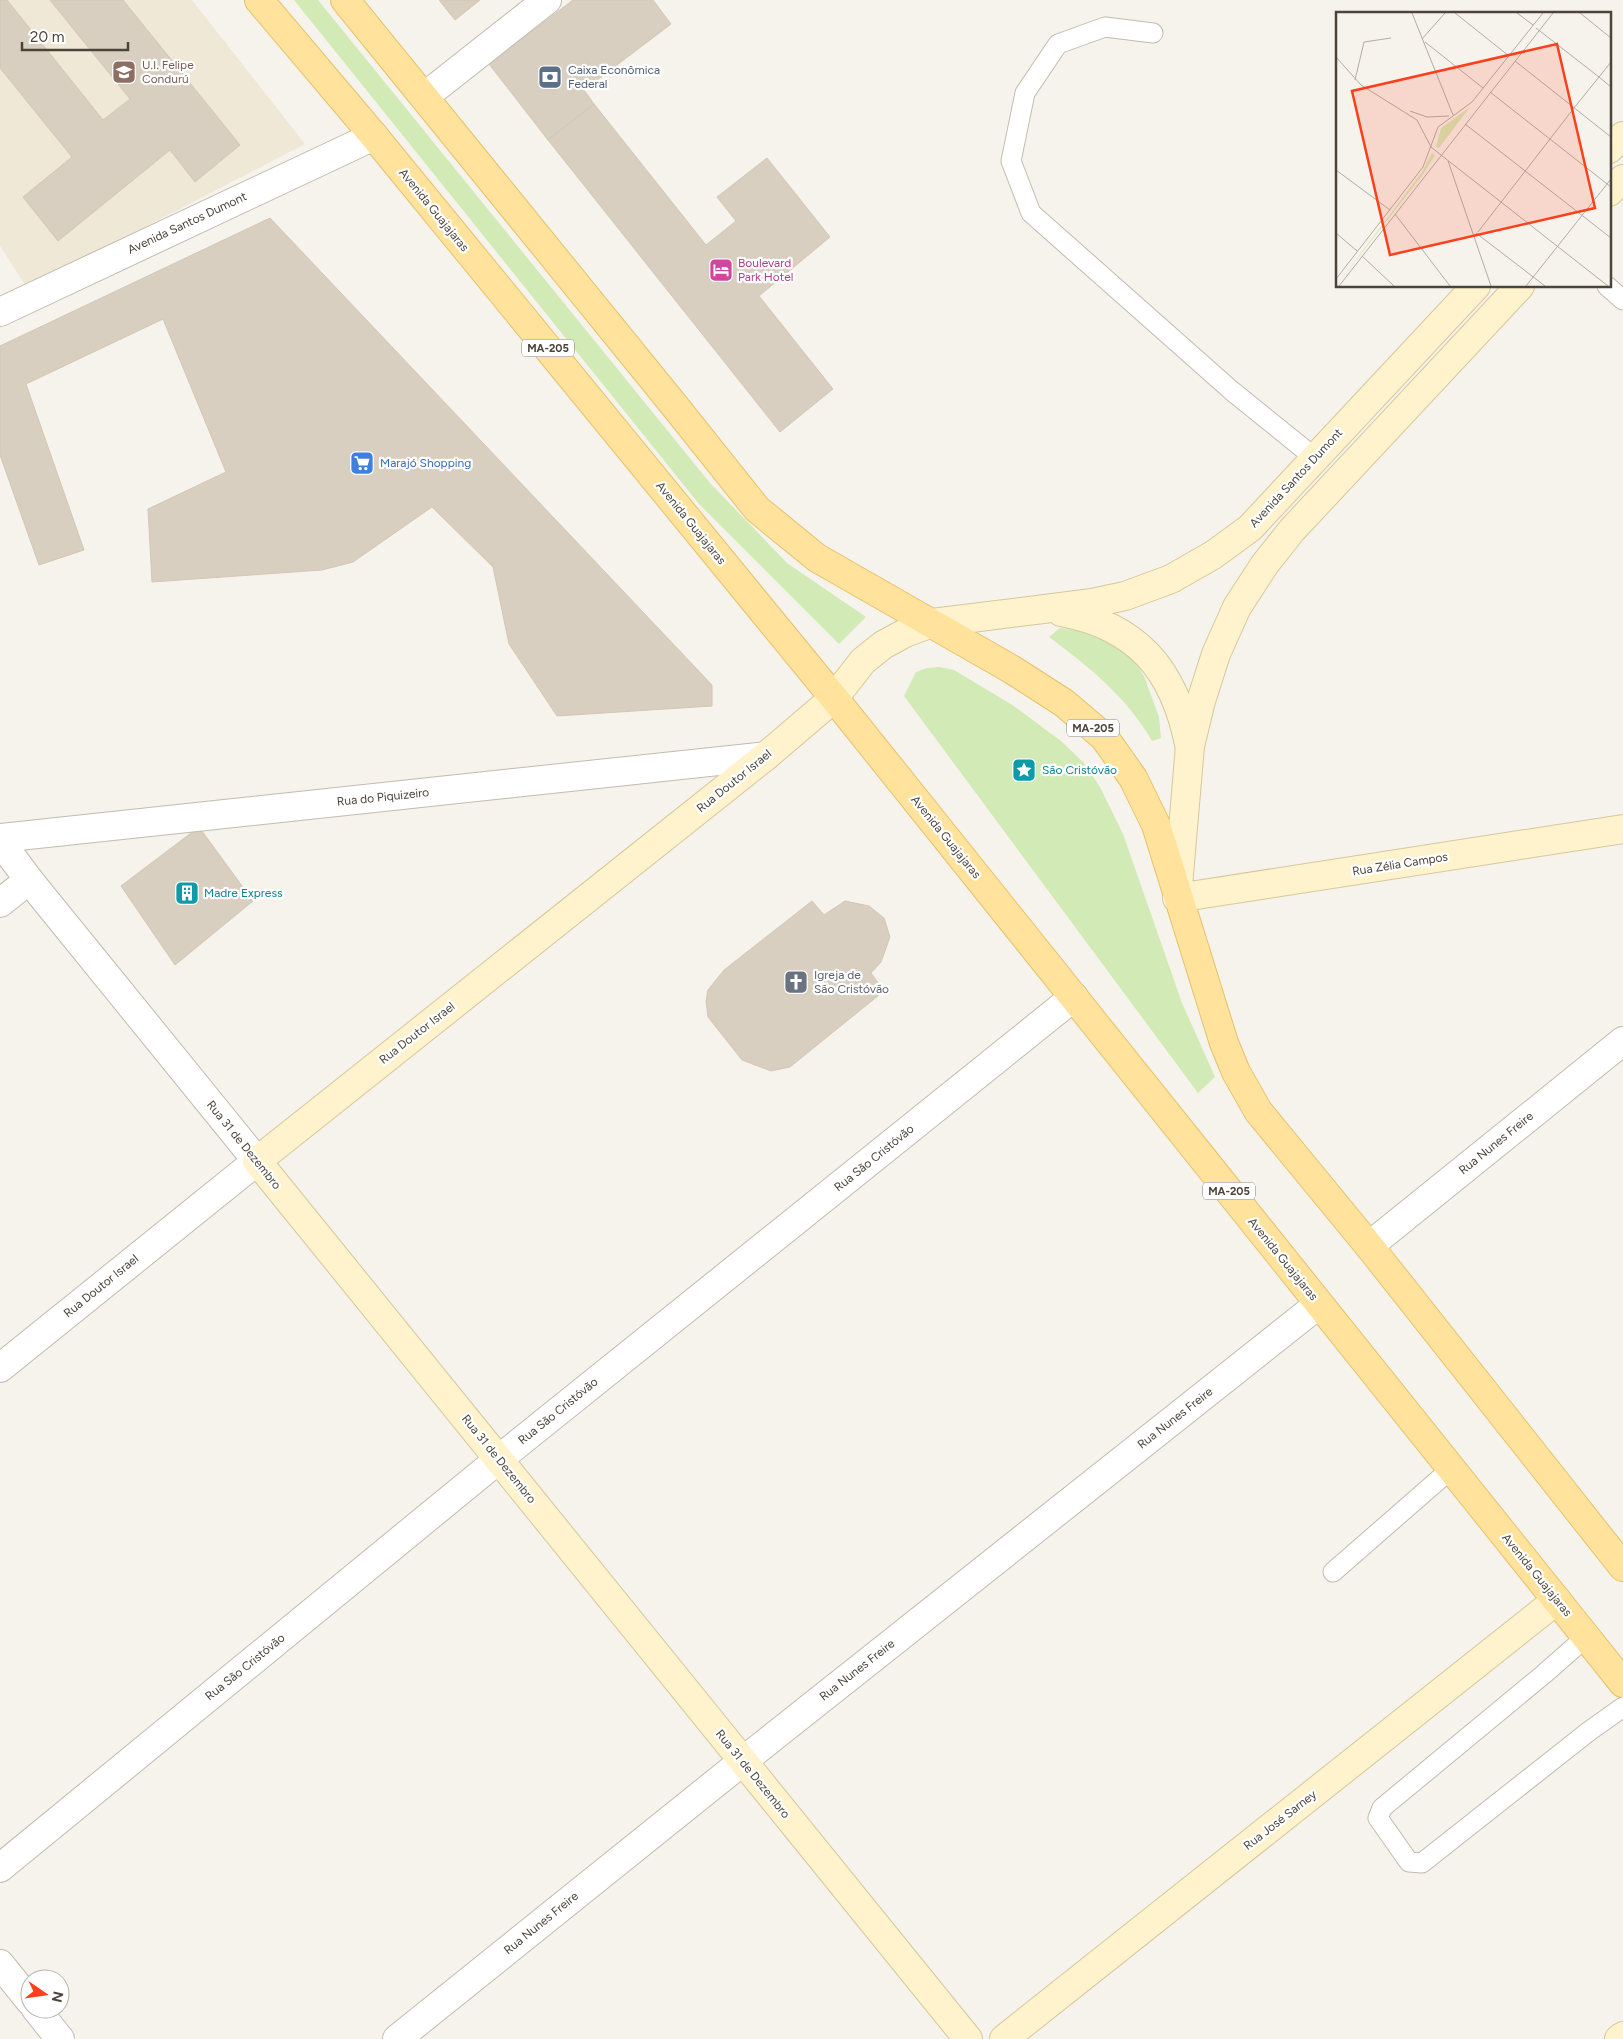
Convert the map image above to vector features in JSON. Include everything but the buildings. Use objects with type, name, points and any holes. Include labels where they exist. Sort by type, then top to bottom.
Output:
[{"type":"main road","name":"Avenida Guajajaras","points":[[259,0],[374,136],[834,698],[1623,1683]]},
{"type":"main road","name":"MA-205","points":[[345,0],[757,509],[817,558],[1011,669],[1064,703],[1104,737],[1133,778],[1156,825],[1177,898],[1224,1043],[1236,1072],[1258,1111],[1620,1559]]},
{"type":"main road","points":[[1610,148],[1623,136]]},
{"type":"main road","points":[[1610,191],[1623,179]]},
{"type":"main road","name":"Avenida Santos Dumont","points":[[834,698],[863,661],[883,645],[905,633],[932,623],[1092,603],[1125,596],[1171,579],[1213,554],[1250,528],[1474,288]]},
{"type":"main road","name":"MA-205","points":[[1177,898],[1190,746],[1216,654],[1237,607],[1292,530],[1518,288]]},
{"type":"main road","points":[[1046,609],[1075,614],[1106,625],[1134,642],[1158,664],[1174,691],[1190,746]]},
{"type":"main road","name":"Rua Doutor Israel","points":[[257,1161],[766,756],[834,698]]},
{"type":"main road","name":"Rua Zélia Campos","points":[[1177,898],[1623,829]]},
{"type":"main road","name":"Rua 31 de Dezembro","points":[[257,1161],[968,2039]]},
{"type":"main road","name":"Rua José Sarney","points":[[1004,2039],[1557,1600]]},
{"type":"main road","points":[[1619,2039],[1623,2036]]},
{"type":"street","points":[[424,97],[547,0]]},
{"type":"street","name":"Avenida Santos Dumont","points":[[0,312],[374,136]]},
{"type":"street","name":"Rua do Piquizeiro","points":[[0,839],[766,756]]},
{"type":"street","name":"Rua 31 de Dezembro","points":[[0,839],[29,880],[257,1161]]},
{"type":"street","points":[[0,902],[29,880]]},
{"type":"street","name":"Rua São Cristóvão","points":[[0,1868],[499,1459],[1074,997]]},
{"type":"street","name":"Rua Nunes Freire","points":[[1369,1246],[1623,1041]]},
{"type":"street","name":"Rua Doutor Israel","points":[[0,1368],[257,1161]]},
{"type":"street","name":"Rua Nunes Freire","points":[[397,2039],[743,1761],[1319,1304]]},
{"type":"street","points":[[0,1964],[20,1989]]},
{"type":"street","points":[[44,2019],[60,2039]]},
{"type":"lane","points":[[1152,33],[1105,27],[1058,44],[1025,93],[1011,161],[1031,213],[1232,391],[1315,458]]},
{"type":"lane","points":[[1610,288],[1623,300]]},
{"type":"lane","points":[[1333,1572],[1451,1468]]},
{"type":"lane","points":[[1586,1637],[1382,1808],[1378,1818],[1409,1862],[1422,1863],[1588,1732],[1623,1707]]},
{"type":"shaded area","name":"U.I. Felipe Condurú","points":[[0,0],[192,0],[305,144],[27,288],[0,246]]},
{"type":"green space","points":[[294,0],[318,0],[710,483],[787,563],[866,617],[839,644],[699,504]]},
{"type":"green space","points":[[1060,628],[1094,633],[1130,654],[1144,676],[1159,717],[1161,738],[1152,741],[1142,725],[1119,697],[1078,659],[1049,637]]},
{"type":"green space","points":[[939,667],[954,670],[1014,706],[1061,741],[1084,763],[1100,787],[1123,834],[1182,1003],[1215,1077],[1198,1093],[904,696],[916,672],[927,668]]},
{"type":"place","name":"U.I. Felipe Condurú","points":[[124,72]]},
{"type":"place","name":"Caixa Econômica Federal","points":[[550,77]]},
{"type":"place","name":"Boulevard Park Hotel","points":[[721,270]]},
{"type":"place","name":"Marajó Shopping","points":[[362,463]]},
{"type":"place","name":"São Cristóvão","points":[[1024,770]]},
{"type":"place","name":"Madre Express","points":[[187,893]]},
{"type":"place","name":"Igreja de São Cristóvão","points":[[796,982]]}]
